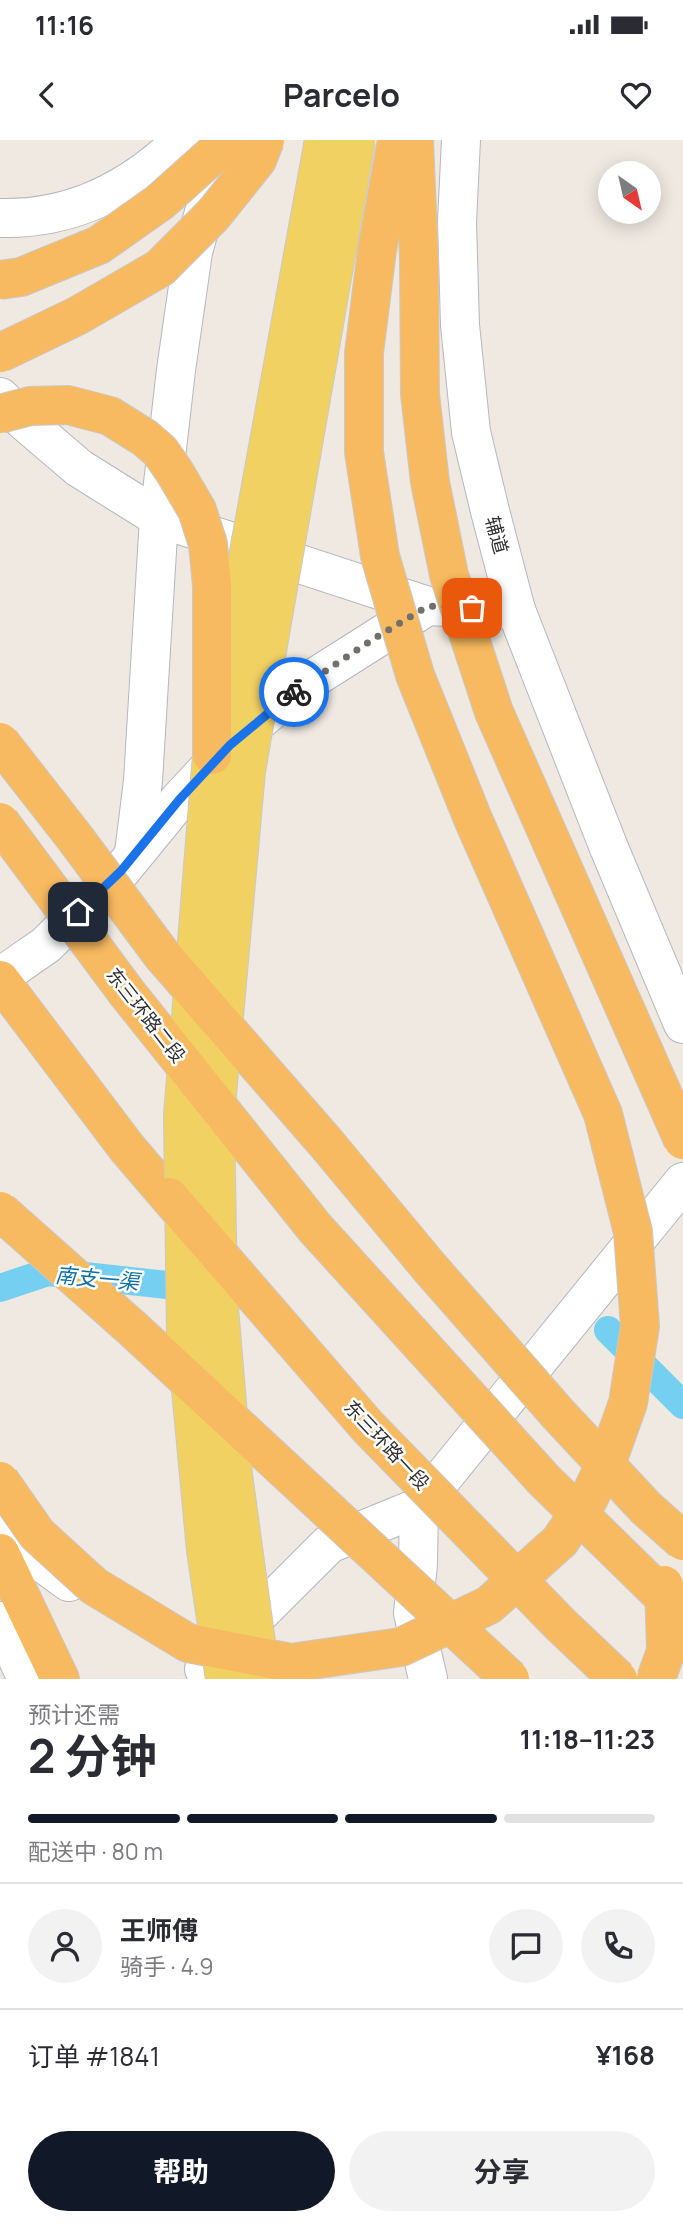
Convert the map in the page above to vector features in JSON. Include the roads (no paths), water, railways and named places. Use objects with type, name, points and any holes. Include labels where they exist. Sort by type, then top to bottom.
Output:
[{"type":"highway","points":[[0,280],[21,276],[99,245],[160,202],[218,150],[224,140]]},
{"type":"highway","points":[[0,353],[76,316],[160,268],[213,215],[257,160],[265,140]]},
{"type":"highway","points":[[0,1481],[37,1534],[94,1586],[188,1643],[291,1663],[401,1647],[489,1605],[560,1541],[589,1498],[609,1456],[628,1402],[640,1326],[633,1232],[603,1114],[473,819],[415,675],[380,556],[364,452],[364,353],[377,250],[397,140]]},
{"type":"highway","points":[[414,140],[419,259],[420,394],[430,482],[449,575],[494,712],[683,1139]]},
{"type":"highway","points":[[0,414],[30,406],[68,405],[110,415],[160,451],[174,471],[197,510],[208,544],[212,586],[212,755]]},
{"type":"highway","points":[[0,742],[162,956],[559,1415],[646,1508],[683,1541]]},
{"type":"highway","name":"东三环路二段","points":[[0,822],[127,993],[315,1228],[544,1480],[683,1616]]},
{"type":"highway","name":"东三环路一段","points":[[0,979],[127,1148],[368,1427],[560,1624],[618,1679]]},
{"type":"highway","points":[[0,1211],[134,1329],[510,1679]]},
{"type":"highway","points":[[646,1508],[664,1580],[666,1651],[656,1679]]},
{"type":"highway","points":[[0,1553],[60,1679]]},
{"type":"main road","points":[[0,218],[22,219],[73,209],[120,189],[183,140]]},
{"type":"main road","points":[[134,853],[143,781],[159,518],[176,370],[193,252],[224,140]]},
{"type":"main road","points":[[217,1676],[186,1336],[183,1115],[212,755],[324,140]]},
{"type":"main road","points":[[261,1679],[233,1475],[218,1296],[215,1117],[246,771],[356,140]]},
{"type":"main road","name":"辅道","points":[[461,140],[457,222],[460,325],[471,432],[516,610],[609,848],[683,1024]]},
{"type":"main road","points":[[0,397],[79,468],[159,518],[428,606],[516,610]]},
{"type":"main road","points":[[0,979],[46,945],[121,871],[179,800],[230,745],[298,688],[428,606]]},
{"type":"main road","points":[[217,1676],[329,1544],[419,1507],[683,1182]]},
{"type":"main road","points":[[419,1507],[414,1613],[428,1679]]},
{"type":"main road","points":[[0,1532],[122,1619],[217,1676]]},
{"type":"main road","points":[[0,1621],[27,1679]]},
{"type":"waterway","name":"南支一渠","points":[[0,1288],[48,1272],[195,1288]]},
{"type":"waterway","name":"南支一渠","points":[[608,1330],[683,1405]]}]
